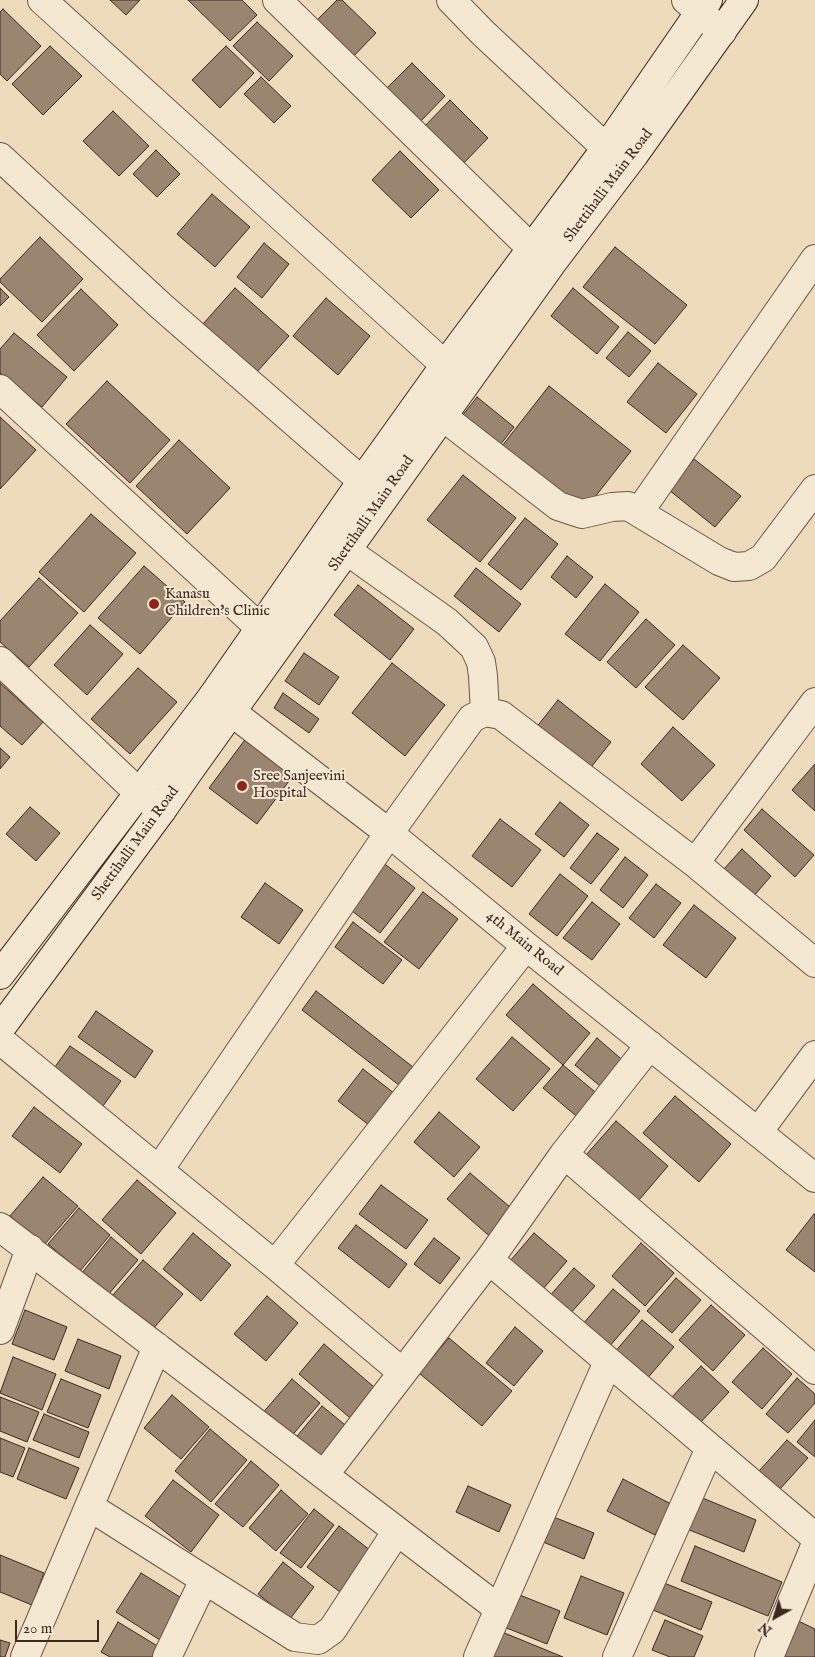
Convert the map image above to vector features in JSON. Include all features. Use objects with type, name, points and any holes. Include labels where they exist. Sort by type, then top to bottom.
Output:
[{"type":"street","points":[[42,0],[445,365]]},
{"type":"street","points":[[277,0],[531,248]]},
{"type":"street","points":[[450,0],[606,148]]},
{"type":"street","name":"Shettihalli Main Road","points":[[0,975],[139,794],[222,704],[346,550],[552,263],[634,155],[744,0]]},
{"type":"street","points":[[698,4],[722,32]]},
{"type":"street","name":"Shettihalli Main Road","points":[[0,1029],[162,810],[222,704],[260,627],[445,365],[606,148],[698,4]]},
{"type":"street","points":[[0,157],[160,306],[362,481]]},
{"type":"street","points":[[639,512],[815,259]]},
{"type":"street","points":[[0,389],[260,627]]},
{"type":"street","points":[[442,416],[558,506],[582,514],[612,506],[628,506],[718,561],[734,567],[749,566],[763,558],[815,489]]},
{"type":"street","points":[[346,550],[447,622],[474,647],[481,662],[484,712]]},
{"type":"street","points":[[0,662],[139,794],[162,810]]},
{"type":"street","points":[[695,863],[815,702]]},
{"type":"street","name":"4th Main Road","points":[[222,704],[389,833],[526,946],[815,1178]]},
{"type":"street","points":[[159,1170],[389,833],[472,718],[484,712],[501,715],[695,863],[815,963]]},
{"type":"street","points":[[275,1265],[526,946]]},
{"type":"street","points":[[0,1040],[275,1265],[402,1372]]},
{"type":"street","points":[[324,1474],[489,1260],[564,1154],[650,1045]]},
{"type":"street","points":[[758,1132],[815,1055]]},
{"type":"street","points":[[564,1154],[815,1370]]},
{"type":"street","points":[[0,1227],[499,1609]]},
{"type":"street","points":[[0,1330],[30,1249]]},
{"type":"street","points":[[489,1260],[815,1537]]},
{"type":"street","points":[[25,1657],[157,1347]]},
{"type":"street","points":[[478,1657],[608,1362]]},
{"type":"street","points":[[617,1657],[710,1448]]},
{"type":"street","points":[[90,1507],[295,1637],[318,1640],[332,1630],[396,1531]]},
{"type":"street","points":[[769,1657],[815,1546]]},
{"type":"street","points":[[167,1657],[204,1580]]},
{"type":"building","points":[[110,0],[140,0],[126,15]]},
{"type":"building","points":[[188,0],[242,0],[257,15],[230,41]]},
{"type":"building","points":[[337,0],[342,0],[376,33],[349,61],[313,24]]},
{"type":"building","points":[[3,9],[41,46],[7,81],[0,74],[0,12]]},
{"type":"building","points":[[257,22],[293,56],[269,81],[233,46]]},
{"type":"building","points":[[50,46],[82,76],[43,115],[12,84]]},
{"type":"building","points":[[226,46],[254,73],[220,108],[192,80]]},
{"type":"building","points":[[412,63],[445,96],[418,124],[385,90]]},
{"type":"building","points":[[261,77],[291,106],[274,123],[244,94]]},
{"type":"building","points":[[450,100],[488,138],[460,167],[422,129]]},
{"type":"building","points":[[113,111],[149,146],[119,176],[83,141]]},
{"type":"building","points":[[156,150],[180,174],[157,197],[133,174]]},
{"type":"building","points":[[400,151],[439,190],[411,218],[372,180]]},
{"type":"building","points":[[212,194],[250,227],[215,267],[177,234]]},
{"type":"building","points":[[40,237],[83,279],[42,322],[0,282],[0,279]]},
{"type":"building","points":[[264,243],[289,264],[262,298],[237,277]]},
{"type":"building","points":[[615,247],[687,305],[655,344],[583,287]]},
{"type":"building","points":[[0,288],[9,297],[0,306]]},
{"type":"building","points":[[235,288],[289,336],[256,373],[203,324]]},
{"type":"building","points":[[573,288],[619,327],[597,354],[551,316]]},
{"type":"building","points":[[81,289],[118,325],[74,371],[37,335]]},
{"type":"building","points":[[326,298],[370,336],[338,375],[293,336]]},
{"type":"building","points":[[628,332],[651,351],[629,377],[606,358]]},
{"type":"building","points":[[14,333],[67,377],[42,407],[0,373],[0,349]]},
{"type":"building","points":[[658,363],[697,394],[666,433],[627,402]]},
{"type":"building","points":[[107,381],[170,440],[130,483],[66,424]]},
{"type":"building","points":[[549,386],[631,451],[584,511],[502,446]]},
{"type":"building","points":[[477,397],[514,427],[497,449],[459,420]]},
{"type":"building","points":[[0,417],[36,450],[0,489]]},
{"type":"building","points":[[179,440],[230,488],[187,534],[136,486]]},
{"type":"building","points":[[694,459],[741,496],[715,527],[669,490]]},
{"type":"building","points":[[463,475],[516,518],[480,562],[427,520]]},
{"type":"building","points":[[91,514],[136,553],[84,612],[39,572]]},
{"type":"building","points":[[525,518],[558,544],[521,590],[488,564]]},
{"type":"building","points":[[567,556],[593,577],[576,598],[551,577]]},
{"type":"building","points":[[144,566],[185,602],[140,654],[98,618]]},
{"type":"building","points":[[476,568],[521,604],[499,632],[454,596]]},
{"type":"building","points":[[39,578],[78,613],[29,667],[0,642],[0,621]]},
{"type":"building","points":[[605,584],[639,612],[600,661],[565,634]]},
{"type":"building","points":[[358,585],[414,629],[390,660],[334,615]]},
{"type":"building","points":[[646,619],[675,645],[636,688],[607,662]]},
{"type":"building","points":[[90,625],[123,654],[87,695],[54,665]]},
{"type":"building","points":[[683,645],[720,678],[683,720],[645,687]]},
{"type":"building","points":[[304,653],[339,677],[319,705],[285,681]]},
{"type":"building","points":[[392,663],[445,705],[405,756],[352,713]]},
{"type":"building","points":[[138,668],[177,702],[130,754],[91,719]]},
{"type":"building","points":[[0,683],[43,722],[22,745],[0,726]]},
{"type":"building","points":[[283,693],[319,719],[309,733],[274,708]]},
{"type":"building","points":[[558,700],[611,742],[588,771],[535,729]]},
{"type":"building","points":[[673,727],[715,765],[682,801],[641,764]]},
{"type":"building","points":[[247,737],[295,773],[257,824],[209,788]]},
{"type":"building","points":[[0,748],[10,757],[0,769]]},
{"type":"building","points":[[815,764],[815,811],[792,790]]},
{"type":"building","points":[[560,802],[589,825],[564,857],[535,834]]},
{"type":"building","points":[[30,807],[60,833],[36,861],[6,834]]},
{"type":"building","points":[[762,809],[814,855],[795,877],[744,830]]},
{"type":"building","points":[[500,819],[541,850],[512,887],[472,856]]},
{"type":"building","points":[[597,833],[619,849],[591,884],[570,868]]},
{"type":"building","points":[[742,849],[771,876],[753,897],[723,870]]},
{"type":"building","points":[[625,857],[648,875],[623,908],[600,890]]},
{"type":"building","points":[[381,861],[415,888],[380,933],[346,906]]},
{"type":"building","points":[[560,874],[588,896],[557,936],[529,914]]},
{"type":"building","points":[[265,883],[303,910],[279,944],[241,917]]},
{"type":"building","points":[[656,884],[681,903],[654,938],[629,918]]},
{"type":"building","points":[[423,892],[458,919],[419,969],[384,942]]},
{"type":"building","points":[[592,902],[620,924],[592,960],[563,938]]},
{"type":"building","points":[[694,905],[736,938],[706,978],[663,945]]},
{"type":"building","points":[[353,922],[402,960],[383,984],[335,947]]},
{"type":"building","points":[[533,984],[590,1033],[563,1065],[506,1015]]},
{"type":"building","points":[[316,991],[418,1071],[404,1089],[302,1010]]},
{"type":"building","points":[[96,1011],[153,1051],[135,1078],[78,1037]]},
{"type":"building","points":[[512,1037],[550,1069],[513,1111],[476,1079]]},
{"type":"building","points":[[597,1038],[634,1070],[612,1096],[575,1065]]},
{"type":"building","points":[[70,1046],[121,1081],[103,1106],[52,1071]]},
{"type":"building","points":[[563,1065],[601,1097],[581,1120],[543,1088]]},
{"type":"building","points":[[363,1069],[399,1097],[374,1129],[338,1101]]},
{"type":"building","points":[[675,1096],[731,1144],[699,1182],[643,1133]]},
{"type":"building","points":[[34,1107],[82,1144],[60,1173],[12,1136]]},
{"type":"building","points":[[439,1112],[480,1147],[454,1177],[414,1142]]},
{"type":"building","points":[[616,1121],[668,1166],[639,1200],[586,1155]]},
{"type":"building","points":[[470,1173],[517,1213],[494,1240],[447,1199]]},
{"type":"building","points":[[43,1177],[78,1206],[44,1245],[10,1216]]},
{"type":"building","points":[[137,1180],[176,1213],[141,1254],[102,1220]]},
{"type":"building","points":[[381,1185],[428,1220],[406,1249],[359,1214]]},
{"type":"building","points":[[79,1208],[110,1235],[80,1271],[48,1244]]},
{"type":"building","points":[[815,1215],[815,1272],[786,1250]]},
{"type":"building","points":[[356,1225],[407,1264],[389,1288],[338,1248]]},
{"type":"building","points":[[193,1233],[231,1265],[201,1301],[163,1269]]},
{"type":"building","points":[[534,1233],[567,1261],[537,1296],[504,1268]]},
{"type":"building","points":[[111,1237],[138,1260],[107,1296],[81,1274]]},
{"type":"building","points":[[434,1238],[460,1258],[440,1284],[414,1264]]},
{"type":"building","points":[[641,1243],[674,1273],[645,1306],[612,1276]]},
{"type":"building","points":[[143,1260],[183,1294],[147,1336],[107,1302]]},
{"type":"building","points":[[574,1268],[595,1286],[568,1316],[548,1298]]},
{"type":"building","points":[[676,1278],[701,1300],[672,1333],[647,1311]]},
{"type":"building","points":[[613,1289],[640,1311],[608,1348],[582,1325]]},
{"type":"building","points":[[267,1296],[298,1323],[266,1361],[234,1334]]},
{"type":"building","points":[[711,1305],[745,1335],[713,1371],[679,1340]]},
{"type":"building","points":[[25,1310],[67,1327],[54,1360],[12,1344]]},
{"type":"building","points":[[642,1320],[674,1347],[646,1380],[614,1353]]},
{"type":"building","points":[[515,1327],[543,1351],[514,1386],[486,1363]]},
{"type":"building","points":[[449,1338],[512,1391],[482,1426],[419,1373]]},
{"type":"building","points":[[78,1339],[121,1356],[109,1389],[65,1371]]},
{"type":"building","points":[[324,1344],[381,1393],[356,1423],[299,1374]]},
{"type":"building","points":[[763,1348],[792,1374],[762,1409],[732,1382]]},
{"type":"building","points":[[13,1357],[56,1374],[42,1410],[0,1393]]},
{"type":"building","points":[[701,1366],[729,1392],[699,1424],[671,1398]]},
{"type":"building","points":[[797,1378],[815,1394],[815,1403],[788,1433],[766,1414]]},
{"type":"building","points":[[61,1379],[101,1395],[88,1428],[47,1412]]},
{"type":"building","points":[[292,1379],[320,1403],[289,1439],[261,1415]]},
{"type":"building","points":[[172,1395],[209,1427],[181,1459],[144,1428]]},
{"type":"building","points":[[0,1397],[39,1412],[27,1442],[0,1431]]},
{"type":"building","points":[[322,1406],[350,1429],[320,1465],[293,1441]]},
{"type":"building","points":[[44,1414],[89,1432],[79,1458],[33,1440]]},
{"type":"building","points":[[815,1420],[815,1457],[797,1442]]},
{"type":"building","points":[[210,1429],[247,1460],[211,1502],[175,1471]]},
{"type":"building","points":[[0,1438],[25,1448],[13,1477],[0,1472]]},
{"type":"building","points":[[787,1440],[808,1458],[780,1489],[759,1471]]},
{"type":"building","points":[[29,1448],[79,1468],[66,1499],[17,1479]]},
{"type":"building","points":[[251,1461],[279,1485],[243,1527],[215,1504]]},
{"type":"building","points":[[623,1479],[671,1504],[655,1535],[607,1511]]},
{"type":"building","points":[[173,1480],[219,1515],[191,1552],[145,1516]]},
{"type":"building","points":[[468,1486],[511,1505],[499,1532],[456,1512]]},
{"type":"building","points":[[281,1490],[308,1514],[276,1551],[249,1528]]},
{"type":"building","points":[[700,1497],[756,1520],[744,1552],[687,1529]]},
{"type":"building","points":[[314,1509],[334,1525],[301,1568],[280,1553]]},
{"type":"building","points":[[546,1514],[594,1533],[584,1559],[536,1539]]},
{"type":"building","points":[[339,1526],[375,1554],[344,1595],[307,1567]]},
{"type":"building","points":[[695,1546],[782,1582],[768,1616],[681,1581]]},
{"type":"building","points":[[0,1555],[44,1573],[32,1605],[0,1592]]},
{"type":"building","points":[[283,1562],[314,1587],[290,1619],[258,1594]]},
{"type":"building","points":[[141,1573],[196,1607],[171,1647],[116,1612]]},
{"type":"building","points":[[581,1576],[624,1593],[607,1635],[564,1618]]},
{"type":"building","points":[[664,1583],[712,1602],[701,1630],[653,1610]]},
{"type":"building","points":[[507,1590],[560,1611],[547,1644],[494,1623]]},
{"type":"building","points":[[665,1620],[703,1636],[694,1657],[670,1657],[652,1650]]},
{"type":"building","points":[[796,1620],[815,1629],[815,1657],[778,1657]]},
{"type":"building","points":[[118,1622],[164,1650],[160,1657],[110,1657],[101,1652]]},
{"type":"building","points":[[502,1632],[563,1657],[492,1657]]},
{"type":"building","points":[[0,1640],[10,1643],[5,1657],[0,1657]]},
{"type":"place","name":"Kanasu Children's Clinic","points":[[154,604]]},
{"type":"place","name":"Sree Sanjeevini Hospital","points":[[242,786]]}]
